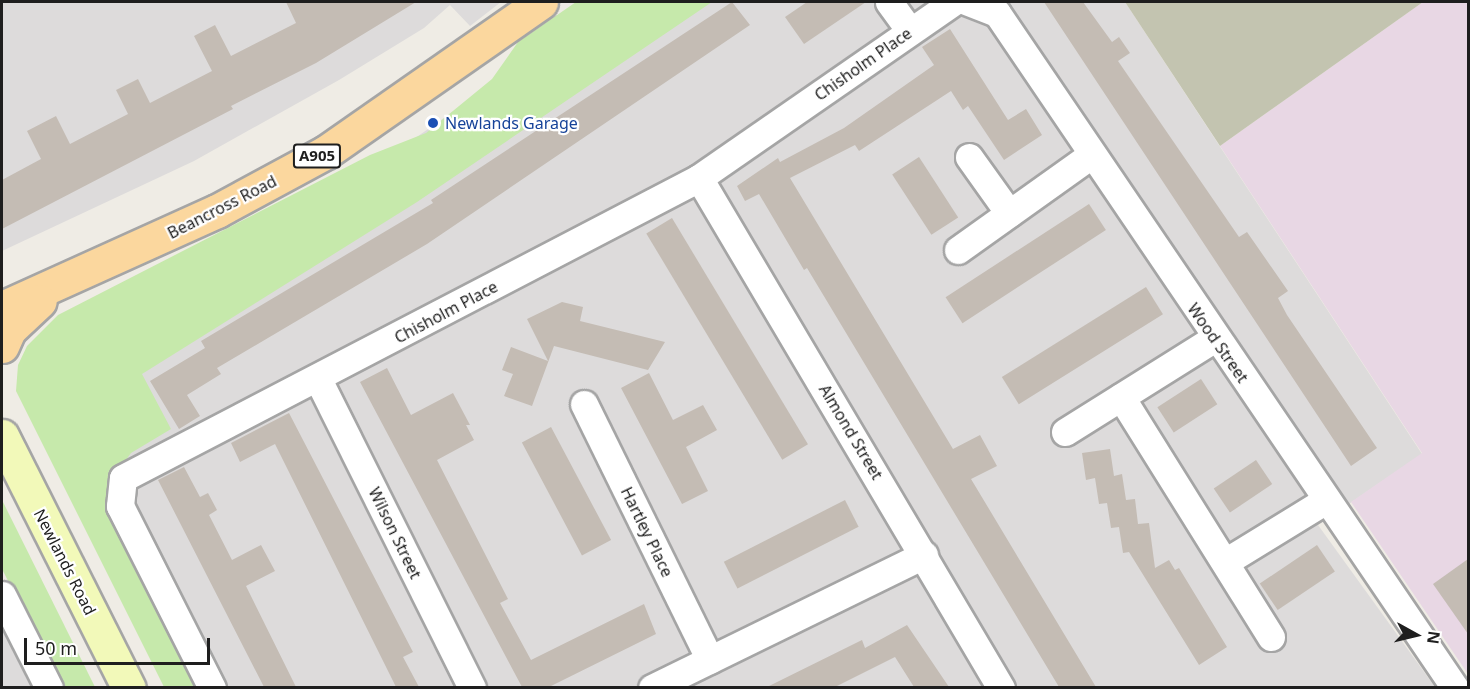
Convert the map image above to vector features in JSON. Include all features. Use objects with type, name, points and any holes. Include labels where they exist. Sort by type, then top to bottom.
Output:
[{"type":"main road","name":"Beancross Road","points":[[2,308],[75,279],[218,211],[326,152],[541,2]]},
{"type":"main road","name":"Beancross Road","points":[[2,346],[9,330],[36,303],[75,279]]},
{"type":"main road","name":"Newlands Road","points":[[2,436],[129,687]]},
{"type":"street","points":[[889,2],[910,31]]},
{"type":"street","name":"Chisholm Place","points":[[212,687],[120,507],[123,478],[318,379],[699,178],[910,31],[966,2]]},
{"type":"street","name":"Wood Street","points":[[966,2],[997,13],[1090,156],[1326,500],[1443,683]]},
{"type":"street","points":[[958,250],[1090,156]]},
{"type":"street","points":[[969,157],[1009,213]]},
{"type":"street","name":"Almond Street","points":[[699,178],[1001,687]]},
{"type":"street","points":[[1065,432],[1215,338]]},
{"type":"street","name":"Wilson Street","points":[[318,379],[472,687]]},
{"type":"street","points":[[1122,397],[1271,637]]},
{"type":"street","name":"Hartley Place","points":[[584,404],[710,660]]},
{"type":"street","points":[[1225,562],[1326,500]]},
{"type":"street","points":[[652,687],[924,555]]},
{"type":"street","points":[[2,595],[49,687]]},
{"type":"shaded area","points":[[2,2],[501,2],[470,26],[450,5],[424,28],[339,80],[194,161],[2,251]]},
{"type":"shaded area","points":[[610,2],[1125,2],[1422,454],[1318,525],[1435,687],[169,687],[76,317],[338,192]]},
{"type":"shaded area","points":[[1125,2],[1423,2],[1220,146]]},
{"type":"shaded area","points":[[1423,2],[1468,2],[1468,674],[1351,502],[1422,453],[1220,146]]},
{"type":"shaded area","points":[[2,595],[49,687],[2,687]]},
{"type":"green space","points":[[576,2],[712,2],[417,202],[142,374],[171,429],[131,453],[112,479],[198,687],[164,687],[16,391],[18,365],[27,346],[58,315],[370,155],[426,133],[492,79],[518,42]]},
{"type":"green space","points":[[2,500],[95,687],[62,687],[2,569]]},
{"type":"building","points":[[286,2],[416,2],[316,63],[231,106],[233,109],[2,229],[2,180],[41,159],[27,131],[56,116],[70,144],[128,114],[116,90],[138,79],[150,103],[212,71],[194,36],[215,25],[231,56],[296,23]]},
{"type":"building","points":[[732,2],[750,25],[427,244],[217,368],[221,374],[187,395],[200,416],[179,429],[150,381],[205,348],[201,341],[433,203],[431,200]]},
{"type":"building","points":[[807,2],[866,2],[804,44],[785,17]]},
{"type":"building","points":[[1044,2],[1083,2],[1112,42],[1119,37],[1130,53],[1118,61],[1239,237],[1247,232],[1288,291],[1278,298],[1287,315],[1377,448],[1351,466]]},
{"type":"building","points":[[950,29],[1008,120],[1026,109],[1042,135],[1004,160],[968,106],[963,110],[951,91],[859,151],[855,145],[790,178],[953,449],[980,435],[997,466],[971,479],[1096,687],[1059,687],[807,268],[804,270],[759,194],[745,201],[737,186],[778,158],[780,162],[844,128],[934,65],[922,47]]},
{"type":"building","points":[[919,157],[958,217],[931,235],[892,174]]},
{"type":"building","points":[[1089,204],[1106,230],[962,323],[946,297]]},
{"type":"building","points":[[672,218],[808,444],[782,460],[646,233]]},
{"type":"building","points":[[1146,287],[1163,314],[1019,404],[1002,377]]},
{"type":"building","points":[[562,302],[583,307],[580,321],[665,342],[648,370],[554,346],[532,406],[504,396],[513,374],[502,370],[511,347],[548,361],[527,319]]},
{"type":"building","points":[[387,368],[411,415],[453,393],[470,425],[466,425],[474,440],[437,460],[508,599],[500,603],[531,660],[644,604],[656,634],[549,687],[522,687],[360,382]]},
{"type":"building","points":[[649,373],[673,420],[703,405],[717,430],[686,447],[708,491],[682,504],[621,388]]},
{"type":"building","points":[[1201,379],[1217,404],[1174,432],[1157,407]]},
{"type":"building","points":[[289,413],[413,652],[403,657],[419,687],[396,687],[275,444],[240,462],[231,443]]},
{"type":"building","points":[[551,427],[611,540],[582,556],[522,442]]},
{"type":"building","points":[[1110,449],[1114,476],[1122,474],[1126,500],[1135,499],[1138,524],[1149,523],[1155,568],[1169,560],[1175,570],[1179,568],[1227,647],[1199,665],[1129,552],[1123,553],[1119,527],[1111,528],[1107,503],[1099,504],[1095,478],[1086,480],[1082,453]]},
{"type":"building","points":[[1256,460],[1272,484],[1230,513],[1214,489]]},
{"type":"building","points":[[184,467],[200,497],[208,493],[217,510],[209,515],[232,560],[261,545],[275,571],[246,586],[296,687],[264,687],[158,480]]},
{"type":"building","points":[[845,500],[859,527],[737,588],[724,562]]},
{"type":"building","points":[[1317,545],[1335,572],[1278,610],[1260,584]]},
{"type":"building","points":[[1468,559],[1468,634],[1433,584]]},
{"type":"building","points":[[907,625],[949,687],[914,687],[895,657],[835,687],[767,687],[862,640],[865,648]]},
{"type":"place","name":"Newlands Garage","points":[[433,123]]}]
